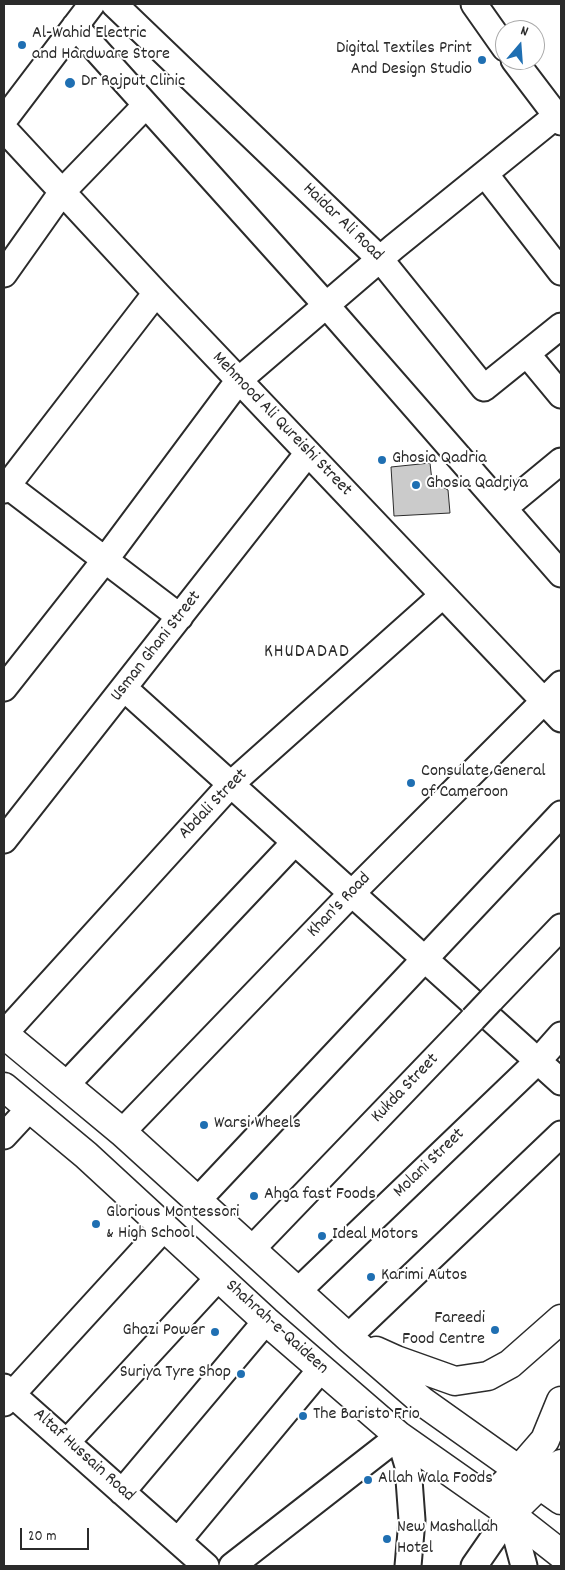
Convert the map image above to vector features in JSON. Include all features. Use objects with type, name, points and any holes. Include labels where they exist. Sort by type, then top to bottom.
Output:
[{"type":"main road","points":[[4,1034],[122,1132],[297,1292],[423,1402],[540,1485]]},
{"type":"main road","name":"Shahrah-e-Qaideen","points":[[4,1087],[86,1155],[266,1321],[399,1436],[561,1554]]},
{"type":"main road","points":[[348,1337],[396,1360],[456,1381],[488,1376],[510,1364],[561,1319]]},
{"type":"main road","points":[[540,1485],[545,1440],[561,1401]]},
{"type":"main road","points":[[499,1507],[540,1485],[561,1464]]},
{"type":"street","points":[[4,120],[92,4]]},
{"type":"street","name":"Haidar Ali Road","points":[[114,4],[380,259],[484,388],[561,326]]},
{"type":"street","points":[[474,4],[495,34]]},
{"type":"street","points":[[75,26],[326,305],[561,574]]},
{"type":"street","points":[[4,688],[105,560],[239,380],[380,259],[485,174],[559,119],[522,70]]},
{"type":"street","points":[[4,274],[62,192],[146,105]]},
{"type":"street","name":"Mehmood Ali Qureishi Street","points":[[4,129],[156,293],[561,719]]},
{"type":"street","points":[[485,174],[561,272]]},
{"type":"street","points":[[156,293],[5,486],[180,617]]},
{"type":"street","points":[[527,354],[561,395]]},
{"type":"street","name":"Usman Ghani Street","points":[[4,840],[125,689],[308,453]]},
{"type":"street","points":[[504,508],[561,461]]},
{"type":"street","name":"Abdali Street","points":[[4,1034],[231,784],[443,595]]},
{"type":"street","name":"Khan's Road","points":[[122,1132],[352,893],[561,684]]},
{"type":"street","points":[[125,689],[561,1082]]},
{"type":"street","points":[[197,1201],[561,814]]},
{"type":"street","points":[[66,1085],[295,842]]},
{"type":"street","name":"Kukda Street","points":[[251,1250],[561,927]]},
{"type":"street","name":"Molani Street","points":[[297,1292],[538,1061],[561,1035]]},
{"type":"street","points":[[4,1136],[29,1109]]},
{"type":"street","points":[[348,1337],[561,1134]]},
{"type":"street","points":[[6,1394],[164,1228]]},
{"type":"street","points":[[67,1442],[219,1277]]},
{"type":"street","points":[[122,1492],[266,1321]]},
{"type":"street","points":[[178,1541],[321,1369]]},
{"type":"street","name":"Altaf Hussain Road","points":[[6,1394],[67,1442],[178,1541],[198,1564]]},
{"type":"street","points":[[232,1566],[399,1436],[408,1466],[412,1520],[408,1566]]},
{"type":"street","points":[[474,1566],[499,1507]]},
{"type":"street","points":[[499,1507],[524,1566]]},
{"type":"building","name":"Ghosia Qadriya","points":[[430,463],[432,481],[448,490],[450,513],[394,516],[391,467]]},
{"type":"place","name":"Al-Wahid Electric and Hardware Store","points":[[22,45]]},
{"type":"place","name":"Digital Textiles Print And Design Studio","points":[[482,60]]},
{"type":"place","name":"Dr Rajput Clinic","points":[[70,83]]},
{"type":"place","name":"Ghosia Qadria","points":[[382,460]]},
{"type":"place","name":"Ghosia Qadriya","points":[[416,485]]},
{"type":"place","name":"Consulate General of Cameroon","points":[[411,783]]},
{"type":"place","name":"Warsi Wheels","points":[[204,1125]]},
{"type":"place","name":"Ahga fast Foods","points":[[254,1196]]},
{"type":"place","name":"Glorious Montessori & High School","points":[[96,1224]]},
{"type":"place","name":"Ideal Motors","points":[[322,1236]]},
{"type":"place","name":"Karimi Autos","points":[[371,1277]]},
{"type":"place","name":"Fareedi Food Centre","points":[[495,1330]]},
{"type":"place","name":"Ghazi Power","points":[[215,1332]]},
{"type":"place","name":"Suriya Tyre Shop","points":[[241,1374]]},
{"type":"place","name":"The Baristo Frio","points":[[303,1416]]},
{"type":"place","name":"Allah Wala Foods","points":[[368,1480]]},
{"type":"place","name":"New Mashallah Hotel","points":[[387,1539]]},
{"type":"district","name":"KHUDADAD","points":[[307,653]]}]
